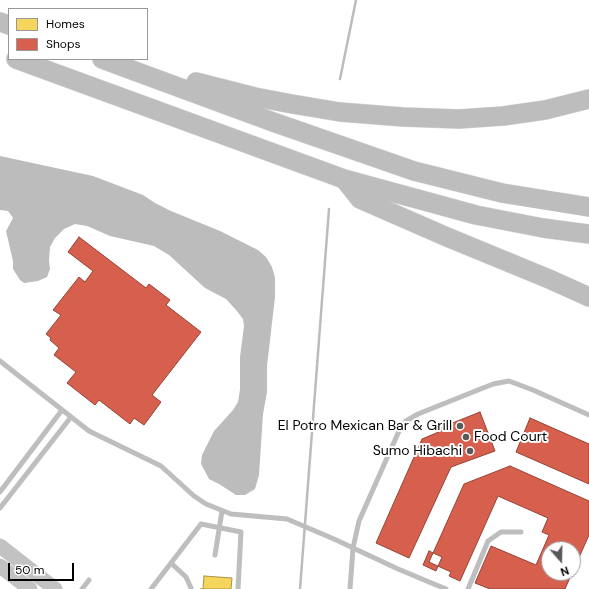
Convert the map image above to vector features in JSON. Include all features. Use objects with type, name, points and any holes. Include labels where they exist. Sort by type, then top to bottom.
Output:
[{"type":"highway","points":[[19,60],[344,179],[476,215],[543,228],[589,234]]},
{"type":"highway","points":[[103,60],[261,98],[324,109],[372,115],[427,118],[480,118],[544,110],[589,99]]},
{"type":"highway","points":[[103,60],[273,122],[414,170],[502,193],[589,207]]},
{"type":"highway","points":[[344,179],[360,199],[446,238],[549,279],[589,297]]},
{"type":"street","points":[[0,546],[55,589]]},
{"type":"street","points":[[0,566],[30,589]]},
{"type":"lane","points":[[0,361],[89,431],[161,466],[194,496],[206,504],[231,514],[287,519],[446,589]]},
{"type":"lane","points":[[350,589],[352,548],[359,521],[399,431],[406,421],[493,384],[508,381],[533,390],[589,415]]},
{"type":"lane","points":[[0,492],[62,410]]},
{"type":"lane","points":[[0,508],[71,417]]},
{"type":"lane","points":[[215,555],[218,528],[222,511]]},
{"type":"lane","points":[[151,589],[201,524],[241,532],[238,589]]},
{"type":"lane","points":[[468,589],[488,541],[501,532],[521,532]]},
{"type":"lane","points":[[171,563],[186,577],[192,588]]},
{"type":"lane","points":[[82,589],[89,580]]},
{"type":"shaded area","points":[[0,156],[93,176],[143,195],[171,211],[220,231],[258,250],[266,257],[272,267],[275,278],[275,297],[267,366],[267,392],[263,414],[259,475],[255,489],[245,495],[236,495],[209,479],[201,464],[202,455],[214,431],[233,410],[238,402],[240,389],[240,357],[244,326],[243,319],[226,299],[205,288],[169,255],[154,246],[110,236],[87,226],[75,224],[64,229],[55,238],[50,247],[50,269],[47,277],[38,281],[24,283],[20,280],[13,269],[13,261],[6,231],[13,218],[8,211],[0,210]]},
{"type":"building: Homes","points":[[204,576],[232,578],[231,589],[203,589]]},
{"type":"building: Shops","points":[[79,237],[146,288],[149,284],[170,300],[166,305],[201,332],[152,395],[161,402],[144,425],[134,418],[130,424],[99,400],[95,405],[67,383],[76,372],[54,355],[59,348],[46,334],[61,315],[53,310],[79,277],[85,282],[93,271],[68,252]]},
{"type":"building: Shops","points":[[480,412],[495,451],[451,467],[409,558],[376,543],[422,439],[441,431],[440,428]]},
{"type":"building: Shops","points":[[530,418],[589,444],[589,484],[516,452]]},
{"type":"building: Shops","points":[[510,466],[589,501],[589,535],[581,553],[581,541],[546,541],[549,535],[542,532],[548,518],[498,496],[460,581],[449,576],[451,572],[429,562],[464,484]]},
{"type":"building: Shops","points":[[491,546],[536,565],[541,553],[541,581],[568,581],[565,589],[490,589],[475,583]]},
{"type":"building: Shops","points":[[429,551],[442,557],[436,571],[423,565]]},
{"type":"waterway","points":[[340,79],[356,0]]},
{"type":"waterway","points":[[300,589],[329,209]]},
{"type":"place","name":"El Potro Mexican Bar & Grill","points":[[460,426]]},
{"type":"place","name":"Food Court","points":[[466,437]]},
{"type":"place","name":"Sumo Hibachi","points":[[470,451]]}]
